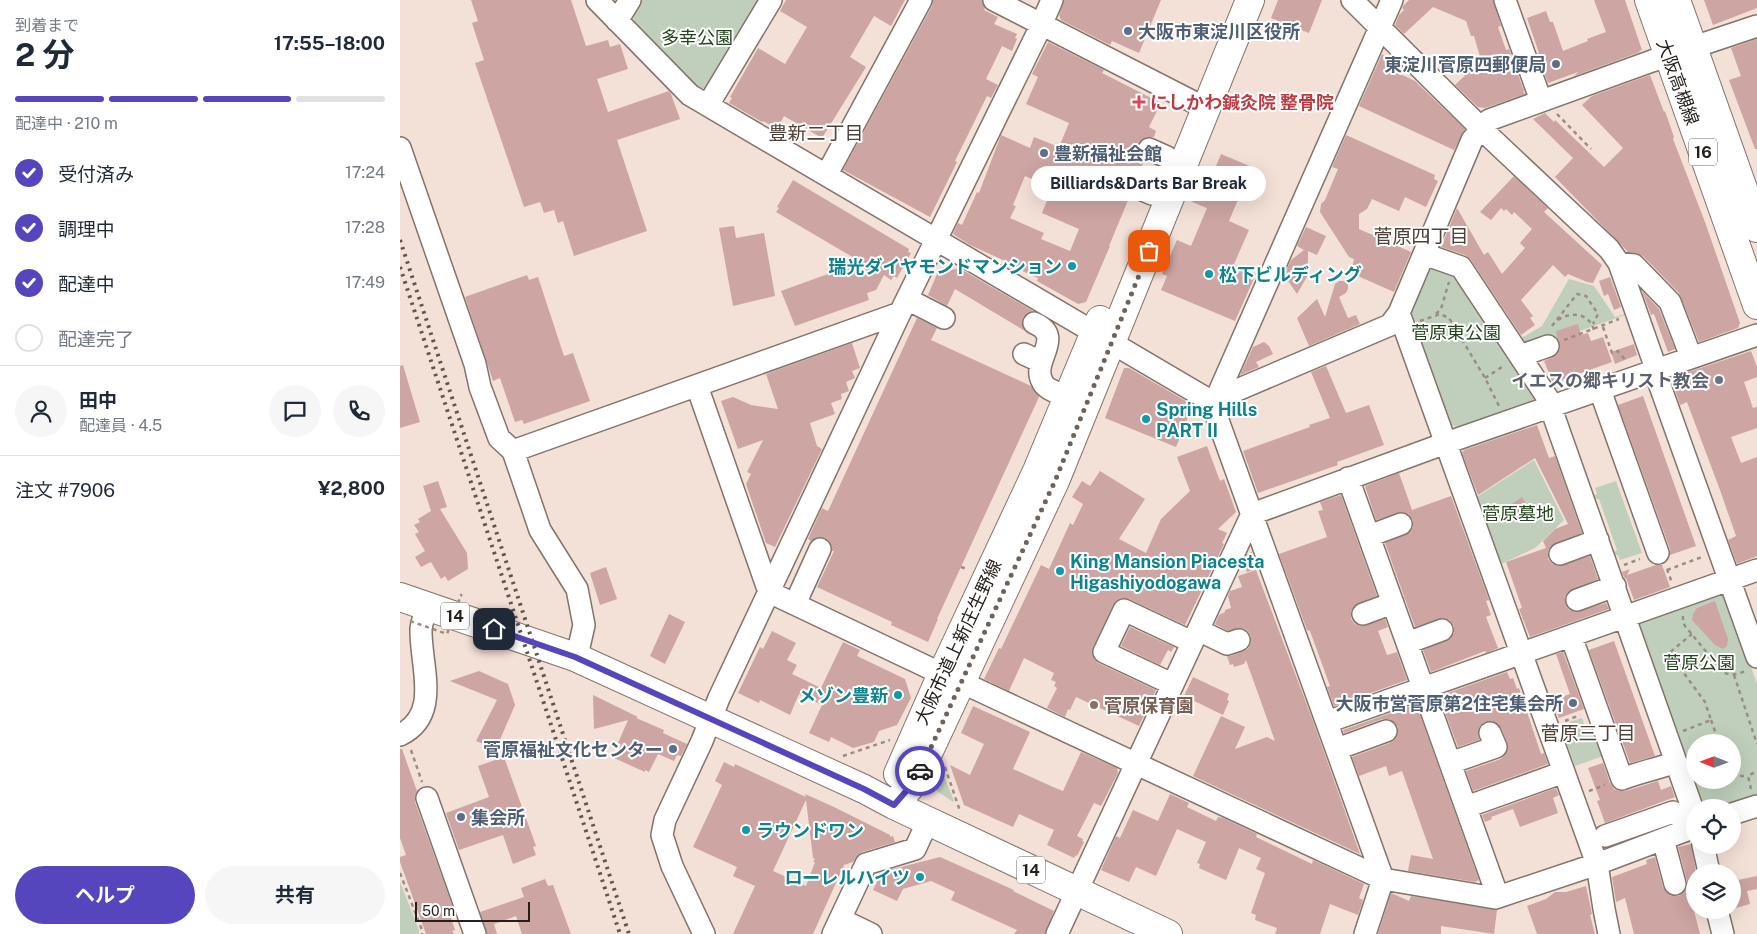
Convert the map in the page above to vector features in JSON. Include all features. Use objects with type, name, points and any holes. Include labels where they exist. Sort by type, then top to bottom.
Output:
[{"type":"main road","name":"大阪市道上新庄生野線","points":[[894,805],[915,781],[951,678],[1068,397],[1103,338],[1142,190],[1158,153],[1198,105],[1231,0]]},
{"type":"main road","name":"大阪市道上新庄生野線","points":[[951,678],[1055,481],[1103,338],[1198,105],[1250,0]]},
{"type":"main road","name":"大阪高槻線","points":[[1649,0],[1681,52],[1757,228]]},
{"type":"main road","name":"大阪高槻線","points":[[1676,0],[1681,52],[1757,305]]},
{"type":"main road","name":"14","points":[[413,608],[575,657],[864,789],[1076,892],[1168,934]]},
{"type":"street","points":[[597,0],[690,94],[1213,401],[1402,320]]},
{"type":"street","points":[[617,21],[630,0]]},
{"type":"street","points":[[708,105],[771,0]]},
{"type":"street","points":[[827,174],[921,0]]},
{"type":"street","points":[[994,0],[1198,105]]},
{"type":"street","points":[[704,934],[672,866],[662,835],[665,820],[702,741],[710,719],[903,306],[1052,0]]},
{"type":"street","points":[[1352,0],[1609,249],[1619,263],[1729,580],[1753,663]]},
{"type":"street","points":[[1365,934],[1383,879],[1215,412],[1213,401],[1392,0]]},
{"type":"street","points":[[1505,0],[1544,100]]},
{"type":"street","points":[[1609,934],[1597,864],[1402,320],[1424,254],[1472,140],[1489,120],[1757,26]]},
{"type":"street","points":[[400,148],[475,364],[480,387],[499,438],[513,451],[540,530],[578,588],[584,625],[579,647]]},
{"type":"street","points":[[1424,254],[1461,267],[1547,397],[1689,799]]},
{"type":"street","points":[[1619,263],[1634,264],[1670,302],[1691,357]]},
{"type":"street","points":[[513,451],[697,386],[903,306],[944,318]]},
{"type":"street","points":[[1034,323],[1043,327],[1048,336],[1046,351],[1033,358],[1042,382],[1050,389],[1068,397]]},
{"type":"street","points":[[1057,934],[1252,514],[1446,443],[1757,335]]},
{"type":"street","points":[[1520,356],[1548,340]]},
{"type":"street","points":[[697,386],[769,592],[1383,879],[1498,897],[1597,864],[1686,830]]},
{"type":"street","points":[[1600,390],[1662,561]]},
{"type":"street","points":[[1348,478],[1498,897]]},
{"type":"street","points":[[1369,536],[1401,524]]},
{"type":"street","points":[[1560,554],[1598,540]]},
{"type":"street","points":[[795,604],[820,549]]},
{"type":"street","points":[[1327,722],[1757,570]]},
{"type":"street","points":[[1577,600],[1612,578]]},
{"type":"street","points":[[1363,614],[1393,602]]},
{"type":"street","points":[[1172,684],[1095,648],[1115,605],[1195,636],[1227,644],[1239,640]]},
{"type":"street","points":[[402,734],[412,728],[422,716],[425,698],[421,627],[413,608]]},
{"type":"street","points":[[1407,642],[1442,630]]},
{"type":"street","points":[[1571,636],[1622,779],[1644,770],[1650,771],[1676,762]]},
{"type":"street","points":[[1336,749],[1386,731]]},
{"type":"street","points":[[1450,763],[1496,747],[1490,733]]},
{"type":"street","points":[[1466,807],[1564,772]]},
{"type":"street","points":[[427,798],[475,934]]},
{"type":"street","points":[[1741,809],[1756,801]]},
{"type":"street","points":[[1605,836],[1672,812],[1686,821]]},
{"type":"street","points":[[871,934],[837,927],[866,864],[915,849],[928,820]]},
{"type":"street","points":[[1663,839],[1675,884]]},
{"type":"street","points":[[1720,919],[1723,934]]},
{"type":"path","points":[[1544,100],[1591,148]]},
{"type":"path","points":[[1435,315],[1440,309],[1454,265]]},
{"type":"path","points":[[1548,340],[1577,294],[1586,296],[1598,314],[1593,324],[1594,330]]},
{"type":"path","points":[[1402,320],[1443,314],[1448,318],[1485,378],[1496,398],[1506,423]]},
{"type":"path","points":[[1548,340],[1559,318],[1572,314],[1584,317],[1593,324]]},
{"type":"path","points":[[1548,340],[1594,330],[1620,319]]},
{"type":"path","points":[[1603,327],[1612,353],[1618,351],[1625,359],[1632,378]]},
{"type":"path","points":[[1485,378],[1520,356]]},
{"type":"path","points":[[1612,578],[1662,561],[1708,554]]},
{"type":"path","points":[[1662,561],[1686,609],[1683,622],[1722,671],[1727,675],[1734,675],[1753,663]]},
{"type":"path","points":[[413,608],[447,634],[462,596]]},
{"type":"path","points":[[1692,634],[1669,653],[1705,702],[1716,734]]},
{"type":"path","points":[[1734,675],[1757,744]]},
{"type":"path","points":[[1568,728],[1565,720],[1584,713],[1587,722],[1600,717]]},
{"type":"path","points":[[1667,736],[1711,720]]},
{"type":"path","points":[[402,734],[427,798]]},
{"type":"path","points":[[842,756],[893,739]]},
{"type":"path","points":[[944,764],[960,811]]},
{"type":"path","points":[[1741,776],[1748,776],[1757,771]]},
{"type":"path","points":[[1748,776],[1756,801]]},
{"type":"path","points":[[1583,794],[1622,779]]},
{"type":"path","points":[[400,873],[422,934]]},
{"type":"green space","name":"多幸公園","points":[[641,0],[761,0],[709,88],[698,88],[634,22],[633,13]]},
{"type":"green space","name":"菅原東公園","points":[[1429,265],[1458,271],[1542,400],[1461,428],[1451,425],[1412,316],[1412,306]]},
{"type":"green space","points":[[1569,279],[1594,286],[1615,317],[1625,315],[1523,351],[1516,341],[1542,326]]},
{"type":"green space","name":"菅原墓地","points":[[1534,460],[1564,520],[1535,548],[1499,565],[1475,498]]},
{"type":"green space","points":[[1616,481],[1642,553],[1620,560],[1614,552],[1617,550],[1599,499],[1596,499],[1594,495],[1597,494],[1595,488]]},
{"type":"green space","name":"菅原公園","points":[[1715,592],[1727,597],[1757,684],[1757,796],[1741,801],[1741,799],[1698,799],[1694,789],[1741,789],[1741,734],[1686,734],[1686,766],[1636,628],[1642,617]]},
{"type":"green space","points":[[1582,718],[1585,726],[1594,723],[1606,755],[1575,766],[1563,733],[1571,730],[1569,722]]},
{"type":"green space","points":[[941,768],[953,802],[937,791],[936,778]]},
{"type":"green space","points":[[400,882],[419,930],[419,934],[400,934]]},
{"type":"building","points":[[471,0],[571,0],[586,46],[608,40],[610,47],[620,44],[628,69],[597,79],[608,112],[669,91],[680,119],[617,140],[647,231],[574,256],[563,221],[558,223],[554,210],[544,213],[540,202],[524,207],[475,63],[484,60],[472,23],[478,21]]},
{"type":"building","points":[[786,0],[905,0],[891,26],[874,16],[850,57],[866,67],[822,138],[784,116],[777,129],[729,103],[732,98],[730,97],[758,48],[785,64],[807,27],[780,11]]},
{"type":"building","points":[[933,0],[982,0],[984,10],[998,17],[994,24],[1017,34],[1015,38],[1017,39],[1012,51],[1002,46],[986,79],[998,85],[991,98],[987,96],[930,217],[843,170],[932,6]]},
{"type":"building","name":"大阪市東淀川区役所","points":[[1064,0],[1161,0],[1139,53],[1112,41],[1110,45],[1061,20],[1059,15]]},
{"type":"building","points":[[1278,0],[1322,0],[1309,33],[1271,18]]},
{"type":"building","points":[[1409,0],[1493,0],[1501,26],[1498,27],[1506,50],[1509,49],[1525,94],[1485,108],[1478,107],[1455,85],[1481,60],[1474,36],[1471,36],[1466,21],[1433,7],[1404,34],[1395,25],[1399,15],[1404,10],[1402,8]]},
{"type":"building","points":[[1594,0],[1625,0],[1642,50],[1574,76],[1578,72],[1548,83],[1537,54],[1539,53],[1527,18],[1546,11],[1550,22],[1553,22],[1563,51],[1606,32]]},
{"type":"building","points":[[1704,0],[1757,0],[1757,8],[1713,25]]},
{"type":"building","points":[[1757,39],[1757,149],[1755,149],[1729,80],[1741,76],[1731,48]]},
{"type":"building","points":[[1048,42],[1104,70],[1102,73],[1161,103],[1149,127],[1156,131],[1154,137],[1142,139],[1137,144],[1139,156],[1144,161],[1138,175],[1131,174],[1125,176],[1121,182],[1123,193],[1129,198],[1110,246],[1086,302],[1078,304],[1037,281],[1038,278],[970,245],[953,234],[958,223],[962,225],[977,192],[979,193],[1001,135],[1030,148],[1034,137],[1059,147],[1069,123],[1026,104],[1038,77],[1032,74]],"holes":[[[1025,176],[1052,188],[1042,213],[1079,229],[1070,251],[1041,239],[1044,233],[1010,218],[1016,206],[1013,205]]]},
{"type":"building","points":[[1382,54],[1395,60],[1402,68],[1400,74],[1415,81],[1465,129],[1454,150],[1359,106]]},
{"type":"building","points":[[1650,75],[1665,111],[1674,137],[1673,139],[1705,222],[1740,323],[1738,328],[1699,342],[1679,293],[1643,256],[1628,252],[1555,177],[1573,158],[1533,119],[1545,113],[1554,122],[1555,120],[1604,167],[1623,148],[1582,105],[1592,96]]},
{"type":"building","points":[[1346,135],[1435,175],[1434,179],[1438,181],[1426,207],[1405,197],[1399,211],[1372,199],[1367,209],[1359,214],[1359,229],[1411,252],[1394,292],[1351,273],[1354,259],[1349,257],[1320,212],[1321,204],[1325,200],[1338,169],[1332,167]]},
{"type":"building","points":[[1221,154],[1252,167],[1229,221],[1249,230],[1234,264],[1256,274],[1235,321],[1161,290],[1167,276],[1162,274],[1177,240],[1191,246],[1207,208],[1192,202],[1199,185],[1207,188]]},
{"type":"building","points":[[1514,176],[1548,208],[1544,212],[1602,265],[1593,283],[1568,274],[1565,277],[1553,265],[1521,300],[1533,316],[1530,318],[1535,325],[1521,335],[1471,260],[1465,255],[1441,247],[1457,208],[1484,255],[1488,252],[1502,274],[1525,248],[1520,243],[1532,229],[1514,212],[1512,215],[1506,209],[1504,211],[1501,208],[1491,220],[1480,212]]},
{"type":"building","points":[[793,180],[909,249],[908,252],[911,253],[897,278],[894,276],[891,280],[884,275],[876,290],[867,293],[869,300],[795,326],[781,291],[861,262],[776,212]]},
{"type":"building","points":[[734,226],[736,238],[764,233],[775,296],[733,306],[719,228]]},
{"type":"building","points":[[1306,227],[1326,236],[1317,255],[1308,251],[1308,275],[1297,294],[1284,275],[1291,260],[1304,250],[1297,246]]},
{"type":"building","points":[[959,268],[1033,311],[1028,312],[1023,317],[1022,323],[1025,331],[955,289],[947,306],[928,295],[937,274]]},
{"type":"building","points":[[527,275],[529,280],[538,277],[564,356],[573,353],[590,401],[524,424],[522,420],[515,422],[500,378],[493,381],[465,297]]},
{"type":"building","points":[[1610,277],[1621,307],[1614,310],[1608,294],[1604,296],[1599,281]]},
{"type":"building","points":[[1339,281],[1348,281],[1346,293],[1339,297],[1348,318],[1356,315],[1360,324],[1309,346],[1297,318],[1317,299],[1325,317],[1335,284]]},
{"type":"building","points":[[1642,291],[1659,309],[1675,349],[1668,352],[1654,314],[1651,315]]},
{"type":"building","points":[[917,318],[937,328],[931,340],[1031,386],[1039,397],[928,642],[891,625],[892,622],[817,587],[834,551],[832,551],[830,542],[826,538],[818,537],[811,541],[808,539],[822,508],[828,511]]},
{"type":"building","points":[[1578,324],[1581,335],[1588,333],[1591,341],[1603,337],[1612,362],[1553,383],[1544,361],[1557,354],[1560,349],[1556,331]]},
{"type":"building","points":[[1264,342],[1269,346],[1273,354],[1256,362],[1259,367],[1240,375],[1253,347]]},
{"type":"building","points":[[852,343],[860,368],[852,371],[855,378],[846,382],[849,391],[841,394],[842,399],[831,403],[835,414],[810,423],[817,446],[822,449],[775,547],[766,543],[746,484],[751,474],[747,472],[763,440],[738,449],[721,401],[733,397],[751,405],[778,409],[766,374]]},
{"type":"building","points":[[1634,344],[1637,355],[1615,364],[1611,352]]},
{"type":"building","points":[[1751,351],[1757,367],[1757,377],[1744,382],[1753,408],[1757,407],[1757,428],[1731,437],[1741,463],[1757,457],[1757,556],[1737,564],[1728,540],[1736,536],[1720,490],[1687,402],[1680,405],[1671,378]]},
{"type":"building","points":[[403,365],[420,422],[400,428],[400,366]]},
{"type":"building","points":[[1326,366],[1346,413],[1369,405],[1384,445],[1337,462],[1338,465],[1258,493],[1243,451],[1330,418],[1311,372]]},
{"type":"building","points":[[1124,368],[1129,368],[1196,407],[1193,416],[1191,418],[1188,417],[1176,447],[1105,418]]},
{"type":"building","points":[[1643,396],[1696,546],[1670,555],[1670,549],[1618,405]]},
{"type":"building","points":[[1537,425],[1549,458],[1555,456],[1582,533],[1551,546],[1548,551],[1548,559],[1552,564],[1558,566],[1590,556],[1598,579],[1568,592],[1565,597],[1566,605],[1569,610],[1575,612],[1606,603],[1609,609],[1530,637],[1519,609],[1522,608],[1506,562],[1546,548],[1543,541],[1555,529],[1568,524],[1535,458],[1478,495],[1462,453],[1464,450]]},
{"type":"building","points":[[1207,446],[1220,481],[1224,479],[1236,512],[1218,529],[1227,533],[1222,543],[1224,544],[1185,625],[1129,599],[1122,598],[1113,605],[1093,647],[1092,653],[1098,663],[1156,690],[1139,726],[1076,697],[1065,717],[1047,708],[1057,688],[1054,686],[1056,682],[1051,680],[1054,673],[1024,658],[1009,691],[984,679],[999,648],[1001,649],[1041,565],[1049,569],[1070,523],[1073,525],[1083,504],[1072,497],[1082,481],[1090,486],[1100,471],[1145,499],[1119,539],[1146,553],[1161,519],[1190,491],[1177,457]]},
{"type":"building","points":[[1399,473],[1412,510],[1451,496],[1489,600],[1486,601],[1491,615],[1486,617],[1498,648],[1486,653],[1485,651],[1431,672],[1423,650],[1451,638],[1454,633],[1454,626],[1450,620],[1444,618],[1415,627],[1385,543],[1410,532],[1413,527],[1413,520],[1403,512],[1376,520],[1365,486]]},
{"type":"building","points":[[438,481],[447,507],[440,509],[467,553],[468,569],[448,581],[445,576],[441,579],[431,562],[421,567],[415,557],[425,551],[415,534],[419,532],[414,525],[420,522],[418,519],[431,511],[423,486]]},
{"type":"building","points":[[1341,495],[1377,596],[1354,606],[1351,611],[1351,619],[1355,624],[1361,626],[1385,619],[1388,627],[1378,631],[1387,655],[1397,652],[1407,680],[1334,706],[1327,687],[1330,686],[1279,554],[1327,537],[1318,511],[1323,510],[1320,502]]},
{"type":"building","points":[[1522,497],[1529,509],[1516,516],[1510,505]]},
{"type":"building","points":[[1252,552],[1258,568],[1247,572],[1243,562],[1247,554]]},
{"type":"building","points":[[1656,565],[1662,565],[1670,587],[1634,600],[1622,572],[1630,569],[1627,575]]},
{"type":"building","points":[[606,567],[617,599],[600,605],[590,573]]},
{"type":"building","points":[[1256,570],[1313,721],[1360,854],[1193,776],[1221,716],[1245,727],[1235,749],[1267,737],[1275,741],[1246,660],[1244,664],[1234,667],[1233,664],[1230,665],[1227,656],[1248,649],[1251,643],[1251,636],[1248,631],[1242,628],[1228,631],[1215,624],[1219,615],[1231,608],[1228,596],[1230,591],[1242,587],[1238,576]]},
{"type":"building","points":[[1715,601],[1728,639],[1727,646],[1723,649],[1715,645],[1692,620],[1697,608]]},
{"type":"building","points":[[669,614],[685,622],[665,664],[650,656]]},
{"type":"building","points":[[1130,627],[1174,647],[1171,652],[1168,650],[1160,665],[1121,646]]},
{"type":"building","points":[[772,631],[796,643],[787,660],[797,665],[792,674],[821,688],[843,642],[860,650],[857,656],[905,679],[911,698],[897,725],[879,731],[874,742],[853,748],[831,737],[829,742],[809,733],[822,705],[799,694],[790,715],[760,700],[759,703],[738,693],[760,647],[763,649]]},
{"type":"building","points":[[1614,641],[1655,756],[1630,763],[1589,650]]},
{"type":"building","points":[[1563,652],[1584,709],[1559,718],[1553,700],[1570,694],[1556,654]]},
{"type":"building","points":[[479,671],[508,684],[515,705],[496,749],[476,741],[497,700],[450,681]]},
{"type":"building","points":[[1507,672],[1510,679],[1513,678],[1517,689],[1519,688],[1541,754],[1544,753],[1548,764],[1473,791],[1466,771],[1501,759],[1508,749],[1507,742],[1501,728],[1497,723],[1491,721],[1485,722],[1480,726],[1478,732],[1479,740],[1458,747],[1439,696]]},
{"type":"building","points":[[1193,677],[1229,694],[1227,700],[1229,701],[1223,715],[1184,696]]},
{"type":"building","points":[[593,695],[638,717],[636,718],[664,730],[663,733],[687,744],[681,756],[677,755],[674,761],[658,754],[649,772],[614,758],[621,744],[618,743],[628,720],[594,729]]},
{"type":"building","points":[[1416,704],[1479,880],[1475,882],[1408,871],[1411,855],[1433,859],[1402,771],[1389,776],[1386,766],[1359,776],[1352,757],[1390,743],[1395,739],[1398,727],[1394,722],[1389,719],[1382,719],[1344,733],[1343,730]]},
{"type":"building","points":[[973,706],[1030,732],[1013,769],[1053,787],[1063,791],[1081,752],[1117,768],[1118,773],[1101,806],[1094,803],[1077,836],[1083,839],[1082,841],[1084,842],[1077,856],[1074,858],[1047,845],[1054,830],[1019,814],[1013,827],[964,805],[950,765],[970,775],[984,744],[961,733]]},
{"type":"building","points":[[400,749],[402,749],[417,791],[415,802],[456,916],[451,918],[455,930],[452,931],[454,934],[426,934],[400,862],[400,857],[406,855],[400,838]]},
{"type":"building","points":[[504,757],[536,846],[533,847],[536,855],[513,864],[503,835],[459,850],[446,813],[489,797],[478,766]]},
{"type":"building","points":[[724,762],[734,767],[735,764],[806,797],[805,794],[834,807],[890,835],[890,837],[893,836],[895,842],[862,852],[853,862],[844,865],[813,934],[733,934],[755,886],[733,876],[737,867],[693,847],[722,785],[715,781]],"holes":[[[806,800],[813,858],[815,859],[813,862],[815,862],[806,886],[773,871]]]},
{"type":"building","points":[[1603,763],[1614,789],[1626,791],[1658,781],[1661,790],[1671,786],[1675,797],[1605,823],[1597,801],[1600,800],[1588,768]]},
{"type":"building","points":[[1556,788],[1559,795],[1553,798],[1558,813],[1520,827],[1513,809],[1491,817],[1492,819],[1485,822],[1482,815]]},
{"type":"building","points":[[1170,794],[1189,803],[1187,807],[1216,821],[1218,817],[1223,818],[1257,834],[1256,837],[1312,864],[1313,860],[1364,884],[1359,898],[1363,900],[1358,915],[1330,904],[1320,934],[1275,934],[1277,928],[1255,920],[1256,915],[1251,913],[1265,873],[1256,869],[1261,858],[1239,848],[1226,880],[1199,868],[1200,864],[1197,863],[1206,842],[1177,829],[1156,876],[1136,867],[1129,882],[1101,870],[1116,836],[1120,838],[1133,810],[1158,821]]},
{"type":"building","points":[[1686,845],[1686,854],[1693,854],[1695,864],[1686,864],[1686,877],[1678,847]]},
{"type":"building","points":[[940,857],[1014,890],[1054,911],[1045,934],[1014,934],[1017,930],[951,900],[955,892],[931,881],[903,889],[897,901],[873,890],[882,872]]},
{"type":"building","points":[[1655,857],[1666,892],[1671,896],[1679,896],[1686,889],[1686,919],[1696,919],[1700,934],[1634,934],[1625,898],[1616,902],[1612,877],[1647,864],[1646,860]]},
{"type":"building","points":[[1757,876],[1757,889],[1747,891],[1750,904],[1741,906],[1741,879]]},
{"type":"building","points":[[545,879],[548,886],[553,885],[571,934],[522,934],[516,916],[494,924],[497,934],[487,934],[480,912],[524,897],[521,888]]},
{"type":"building","points":[[1586,886],[1595,934],[1537,934],[1527,906],[1546,899],[1555,892],[1566,892]]},
{"type":"building","points":[[1391,893],[1409,901],[1411,896],[1497,910],[1494,934],[1441,926],[1441,934],[1378,934]]},
{"type":"railway","points":[[400,240],[629,934]]},
{"type":"railway","points":[[400,267],[620,934]]},
{"type":"way so far","points":[[920,771],[1055,481],[1149,251]]},
{"type":"place","name":"大阪市東淀川区役所","points":[[1128,31]]},
{"type":"place","name":"東淀川菅原四郵便局","points":[[1556,64]]},
{"type":"place","name":"にしかわ鍼灸院 整骨院","points":[[1139,102]]},
{"type":"place","name":"豊新福祉会館","points":[[1044,153]]},
{"type":"place","name":"Billiards&Darts Bar Break","points":[[1149,251]]},
{"type":"place","name":"瑞光ダイヤモンドマンション","points":[[1072,266]]},
{"type":"place","name":"松下ビルディング","points":[[1209,274]]},
{"type":"place","name":"イエスの郷キリスト教会","points":[[1719,380]]},
{"type":"place","name":"Spring Hills PART II","points":[[1146,419]]},
{"type":"place","name":"King Mansion Piacesta Higashiyodogawa","points":[[1060,571]]},
{"type":"place","name":"メゾン豊新","points":[[898,695]]},
{"type":"place","name":"大阪市営菅原第2住宅集会所","points":[[1573,703]]},
{"type":"place","name":"菅原保育園","points":[[1094,705]]},
{"type":"place","name":"菅原福祉文化センター","points":[[673,749]]},
{"type":"place","name":"集会所","points":[[461,817]]},
{"type":"place","name":"ラウンドワン","points":[[746,830]]},
{"type":"place","name":"ローレルハイツ","points":[[920,877]]},
{"type":"district","name":"豊新二丁目","points":[[816,133]]},
{"type":"district","name":"菅原四丁目","points":[[1421,236]]},
{"type":"district","name":"菅原三丁目","points":[[1588,733]]},
{"type":"route","points":[[494,629],[575,657],[864,789],[894,805],[915,781],[920,771]]}]
